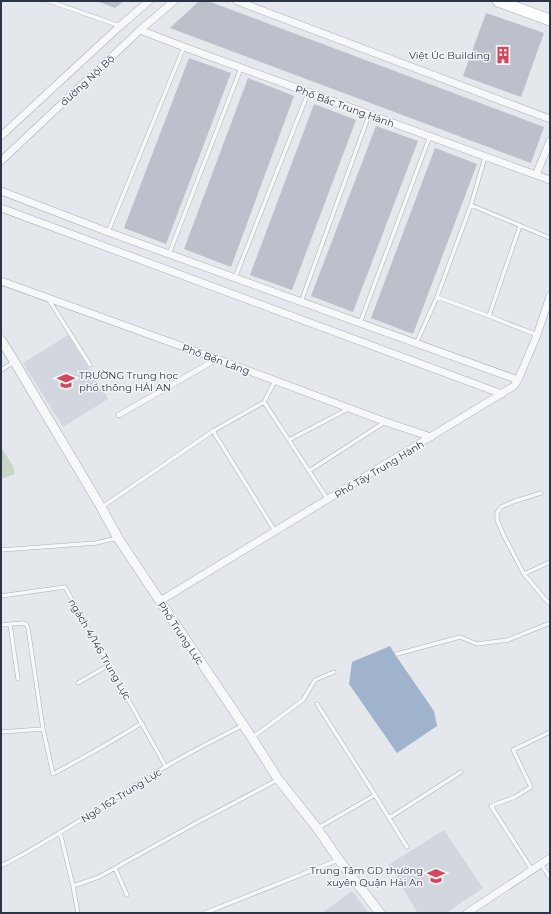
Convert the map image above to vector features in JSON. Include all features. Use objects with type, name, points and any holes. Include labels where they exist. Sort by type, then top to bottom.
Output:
[{"type":"main road","points":[[498,1],[550,20]]},
{"type":"street","name":"đường Nội Bộ","points":[[1,136],[149,1]]},
{"type":"street","name":"đường Nội Bộ","points":[[1,161],[140,30],[174,1]]},
{"type":"street","points":[[237,1],[550,119]]},
{"type":"street","name":"Phố Bắc Trung Hành","points":[[140,30],[550,180]]},
{"type":"street","points":[[536,175],[550,141]]},
{"type":"street","points":[[1,192],[518,380]]},
{"type":"street","points":[[1,208],[502,394]]},
{"type":"street","name":"Phố Bến Láng","points":[[1,281],[386,422],[431,437]]},
{"type":"street","name":"Phố Tây Trung Hành","points":[[160,601],[514,386],[537,335],[550,296]]},
{"type":"street","name":"Phố Trung Lực","points":[[1,340],[118,538],[278,779],[317,828],[339,860],[380,913]]},
{"type":"street","points":[[119,415],[217,359]]},
{"type":"street","points":[[467,913],[550,858]]},
{"type":"lane","points":[[49,1],[120,26]]},
{"type":"lane","points":[[108,232],[184,47]]},
{"type":"lane","points":[[169,254],[241,68]]},
{"type":"lane","points":[[235,278],[308,92]]},
{"type":"lane","points":[[301,302],[369,114]]},
{"type":"lane","points":[[360,323],[430,136]]},
{"type":"lane","points":[[416,344],[436,297],[471,205],[485,157]]},
{"type":"lane","points":[[471,205],[550,238]]},
{"type":"lane","points":[[490,316],[520,226]]},
{"type":"lane","points":[[436,297],[490,316],[537,335]]},
{"type":"lane","points":[[48,298],[90,365]]},
{"type":"lane","points":[[1,370],[14,361]]},
{"type":"lane","points":[[101,507],[213,431],[264,402],[275,381]]},
{"type":"lane","points":[[264,402],[328,500]]},
{"type":"lane","points":[[289,440],[349,408]]},
{"type":"lane","points":[[309,470],[386,422]]},
{"type":"lane","points":[[213,431],[275,531]]},
{"type":"lane","points":[[541,493],[515,501],[502,507],[497,513],[497,520],[524,574],[550,604]]},
{"type":"lane","points":[[1,550],[96,543],[118,538]]},
{"type":"lane","points":[[524,574],[550,562]]},
{"type":"lane","name":"ngách 4/146 Trung Lực","points":[[1,596],[65,587],[166,766]]},
{"type":"lane","points":[[1,625],[23,623],[26,624],[28,628],[43,729],[53,774],[142,723]]},
{"type":"lane","points":[[397,654],[460,637],[477,644],[508,640],[550,623]]},
{"type":"lane","points":[[10,624],[18,679]]},
{"type":"lane","points":[[78,683],[109,665]]},
{"type":"lane","points":[[252,738],[303,700],[315,680],[334,672]]},
{"type":"lane","points":[[317,704],[407,847]]},
{"type":"lane","name":"Ngõ 162 Trung Lực","points":[[1,866],[18,858],[166,766],[243,725]]},
{"type":"lane","points":[[1,732],[43,729]]},
{"type":"lane","points":[[532,870],[491,806],[514,797],[531,787],[513,750],[550,732]]},
{"type":"lane","points":[[389,818],[461,772]]},
{"type":"lane","points":[[73,886],[99,877],[278,779]]},
{"type":"lane","points":[[317,828],[375,795]]},
{"type":"lane","points":[[60,832],[78,913]]},
{"type":"lane","points":[[205,913],[339,860]]},
{"type":"lane","points":[[541,864],[550,878]]},
{"type":"lane","points":[[115,868],[127,895]]},
{"type":"shaded area","name":"TRƯỜNG Trung học phổ thông HẢI AN","points":[[68,335],[108,399],[63,427],[23,363]]},
{"type":"shaded area","name":"Trung Tâm GD thường xuyên Quận Hải An","points":[[444,830],[483,888],[446,913],[418,913],[388,865]]},
{"type":"shaded area","points":[[352,891],[369,913],[322,913]]},
{"type":"green space","points":[[1,447],[13,466],[15,474],[1,479]]},
{"type":"water","points":[[390,646],[434,711],[437,726],[397,753],[349,684],[352,662]]},
{"type":"building","points":[[97,1],[124,1],[115,8]]},
{"type":"building","points":[[199,1],[208,1],[544,127],[531,163],[170,28]]},
{"type":"building","name":"Việt Úc Building","points":[[486,13],[544,33],[521,97],[463,76]]},
{"type":"building","points":[[189,58],[231,73],[166,244],[124,228]]},
{"type":"building","points":[[248,78],[294,96],[231,267],[184,249]]},
{"type":"building","points":[[314,104],[356,120],[292,290],[250,275]]},
{"type":"building","points":[[376,126],[418,141],[353,312],[311,296]]},
{"type":"building","points":[[435,148],[477,164],[413,334],[371,318]]},
{"type":"place","name":"Việt Úc Building","points":[[503,55]]},
{"type":"place","name":"TRƯỜNG Trung học phổ thông HẢI AN","points":[[66,381]]},
{"type":"place","name":"Trung Tâm GD thường xuyên Quận Hải An","points":[[436,876]]}]
